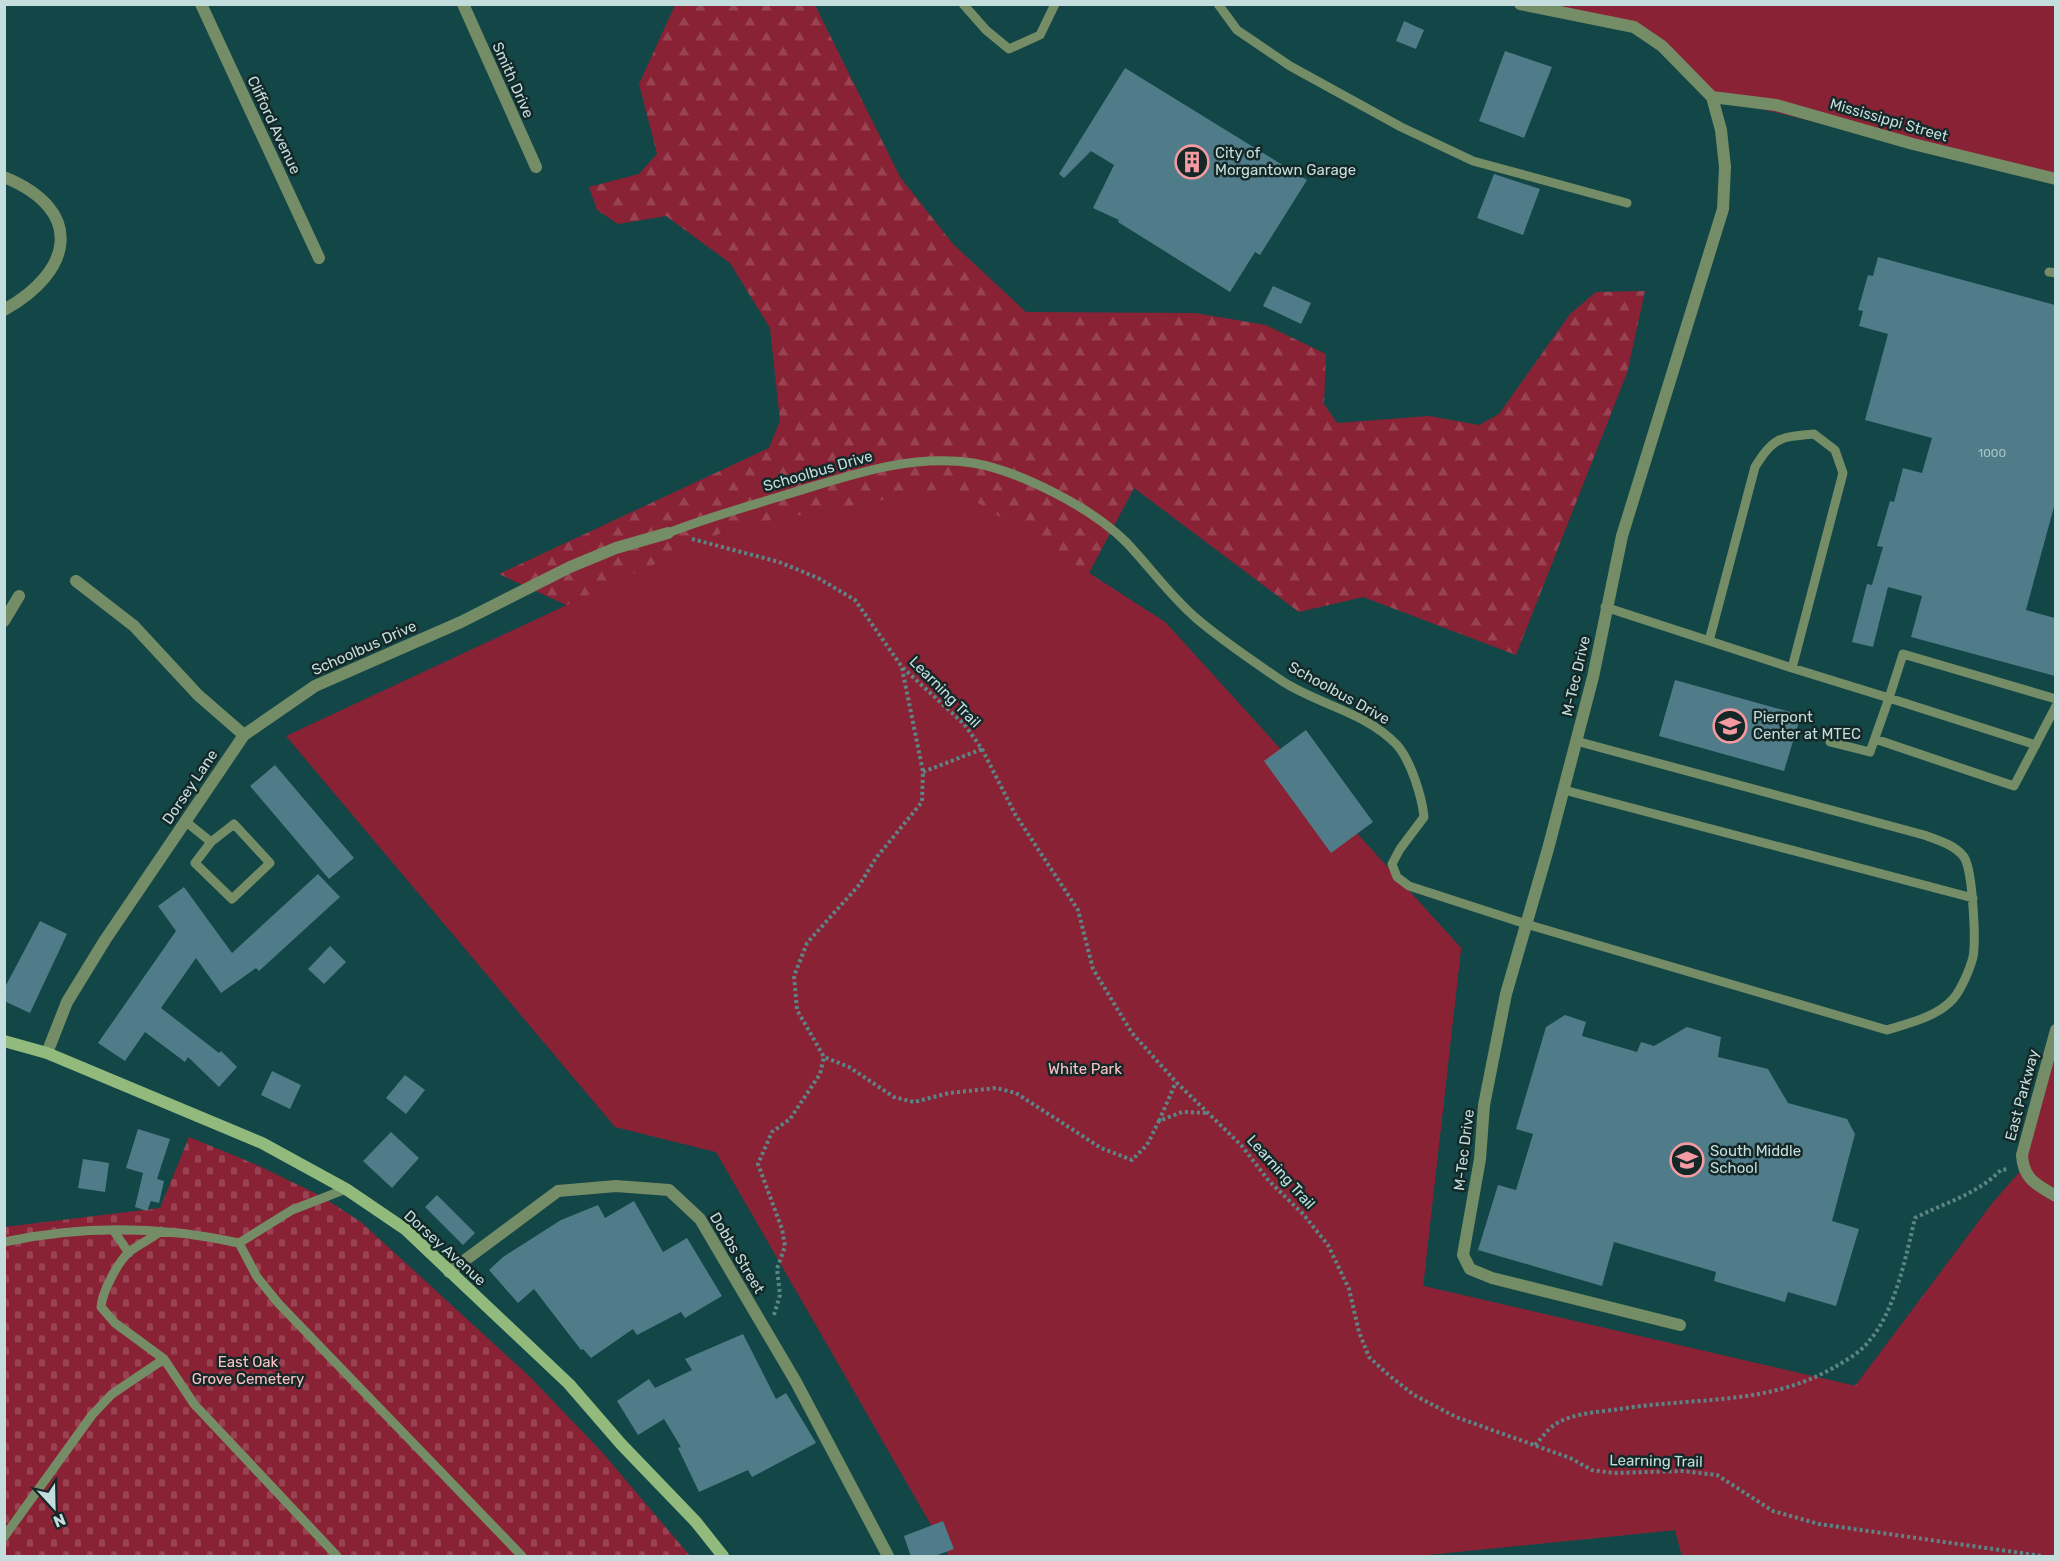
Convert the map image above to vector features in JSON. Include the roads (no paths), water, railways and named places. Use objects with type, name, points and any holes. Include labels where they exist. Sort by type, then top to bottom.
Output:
[{"type":"street","name":"Clifford Avenue","points":[[201,4],[319,258]]},
{"type":"street","name":"M-Tec Drive","points":[[1520,4],[1634,27],[1662,46],[1712,97],[1721,130],[1725,167],[1723,209],[1622,536],[1605,607],[1593,677],[1506,994],[1486,1094],[1480,1159],[1463,1255],[1470,1269],[1492,1278],[1680,1325]]},
{"type":"street","name":"Smith Drive","points":[[463,5],[536,167]]},
{"type":"street","name":"Mississippi Street","points":[[1712,97],[1786,108],[1913,144],[2055,179]]},
{"type":"street","points":[[4,177],[22,184],[46,201],[58,219],[61,242],[54,267],[26,296],[4,310]]},
{"type":"street","name":"Schoolbus Drive","points":[[244,735],[315,686],[461,621],[570,567],[616,548],[668,532]]},
{"type":"street","points":[[76,581],[134,626],[198,695],[244,735]]},
{"type":"street","points":[[4,621],[20,596]]},
{"type":"street","name":"Dorsey Lane","points":[[47,1053],[67,1002],[105,940],[244,735]]},
{"type":"street","name":"East Parkway","points":[[2055,1030],[2022,1155],[2022,1169],[2031,1183],[2055,1196]]},
{"type":"street","name":"Dorsey Avenue","points":[[4,1041],[47,1053],[262,1143],[346,1189],[405,1229],[569,1384],[621,1444],[696,1522],[723,1557]]},
{"type":"street","name":"Dobbs Street","points":[[449,1272],[558,1191],[616,1186],[669,1190],[700,1219],[796,1382],[888,1557]]},
{"type":"lane","points":[[963,4],[986,30],[1009,49],[1040,35],[1055,4]]},
{"type":"lane","points":[[1218,4],[1238,30],[1290,66],[1401,127],[1473,160],[1628,203]]},
{"type":"lane","points":[[1709,641],[1755,468],[1768,445],[1792,436],[1814,434],[1835,450],[1843,473],[1792,668]]},
{"type":"lane","name":"Schoolbus Drive","points":[[668,532],[862,472],[933,459],[974,463],[1021,478],[1081,508],[1124,540],[1162,585],[1198,619],[1244,654],[1285,682],[1377,728],[1399,747],[1416,783],[1424,817],[1400,849],[1392,864],[1397,876],[1409,886],[1526,924]]},
{"type":"lane","points":[[1605,607],[2036,745]]},
{"type":"lane","points":[[1830,742],[1870,752],[1903,654],[2055,699]]},
{"type":"lane","points":[[1875,739],[2014,786],[2055,706]]},
{"type":"lane","points":[[1526,924],[1887,1030],[1935,1013],[1953,999],[1973,956],[1973,898],[1970,871],[1963,856],[1948,844],[1924,835],[1576,741]]},
{"type":"lane","points":[[1563,790],[1973,898]]},
{"type":"lane","points":[[185,821],[211,842]]},
{"type":"lane","points":[[234,824],[270,863],[232,899],[195,863],[211,842],[234,824]]},
{"type":"lane","points":[[4,1242],[65,1232],[113,1230],[186,1232],[239,1244],[292,1210],[346,1189]]},
{"type":"lane","points":[[113,1230],[129,1253]]},
{"type":"lane","points":[[161,1231],[129,1253],[105,1290],[101,1307],[115,1323],[164,1359],[194,1404],[337,1557]]},
{"type":"lane","points":[[239,1244],[257,1277],[279,1304],[522,1557]]},
{"type":"lane","points":[[4,1537],[92,1415],[112,1394],[164,1359]]},
{"type":"place","name":"City of Morgantown Garage","points":[[1192,162]]},
{"type":"place","name":"Pierpont Center at MTEC","points":[[1730,726]]},
{"type":"place","name":"South Middle School","points":[[1687,1160]]},
{"type":"park label","name":"White Park","points":[[1085,1069]]},
{"type":"park label","name":"East Oak Grove Cemetery","points":[[248,1370]]}]
